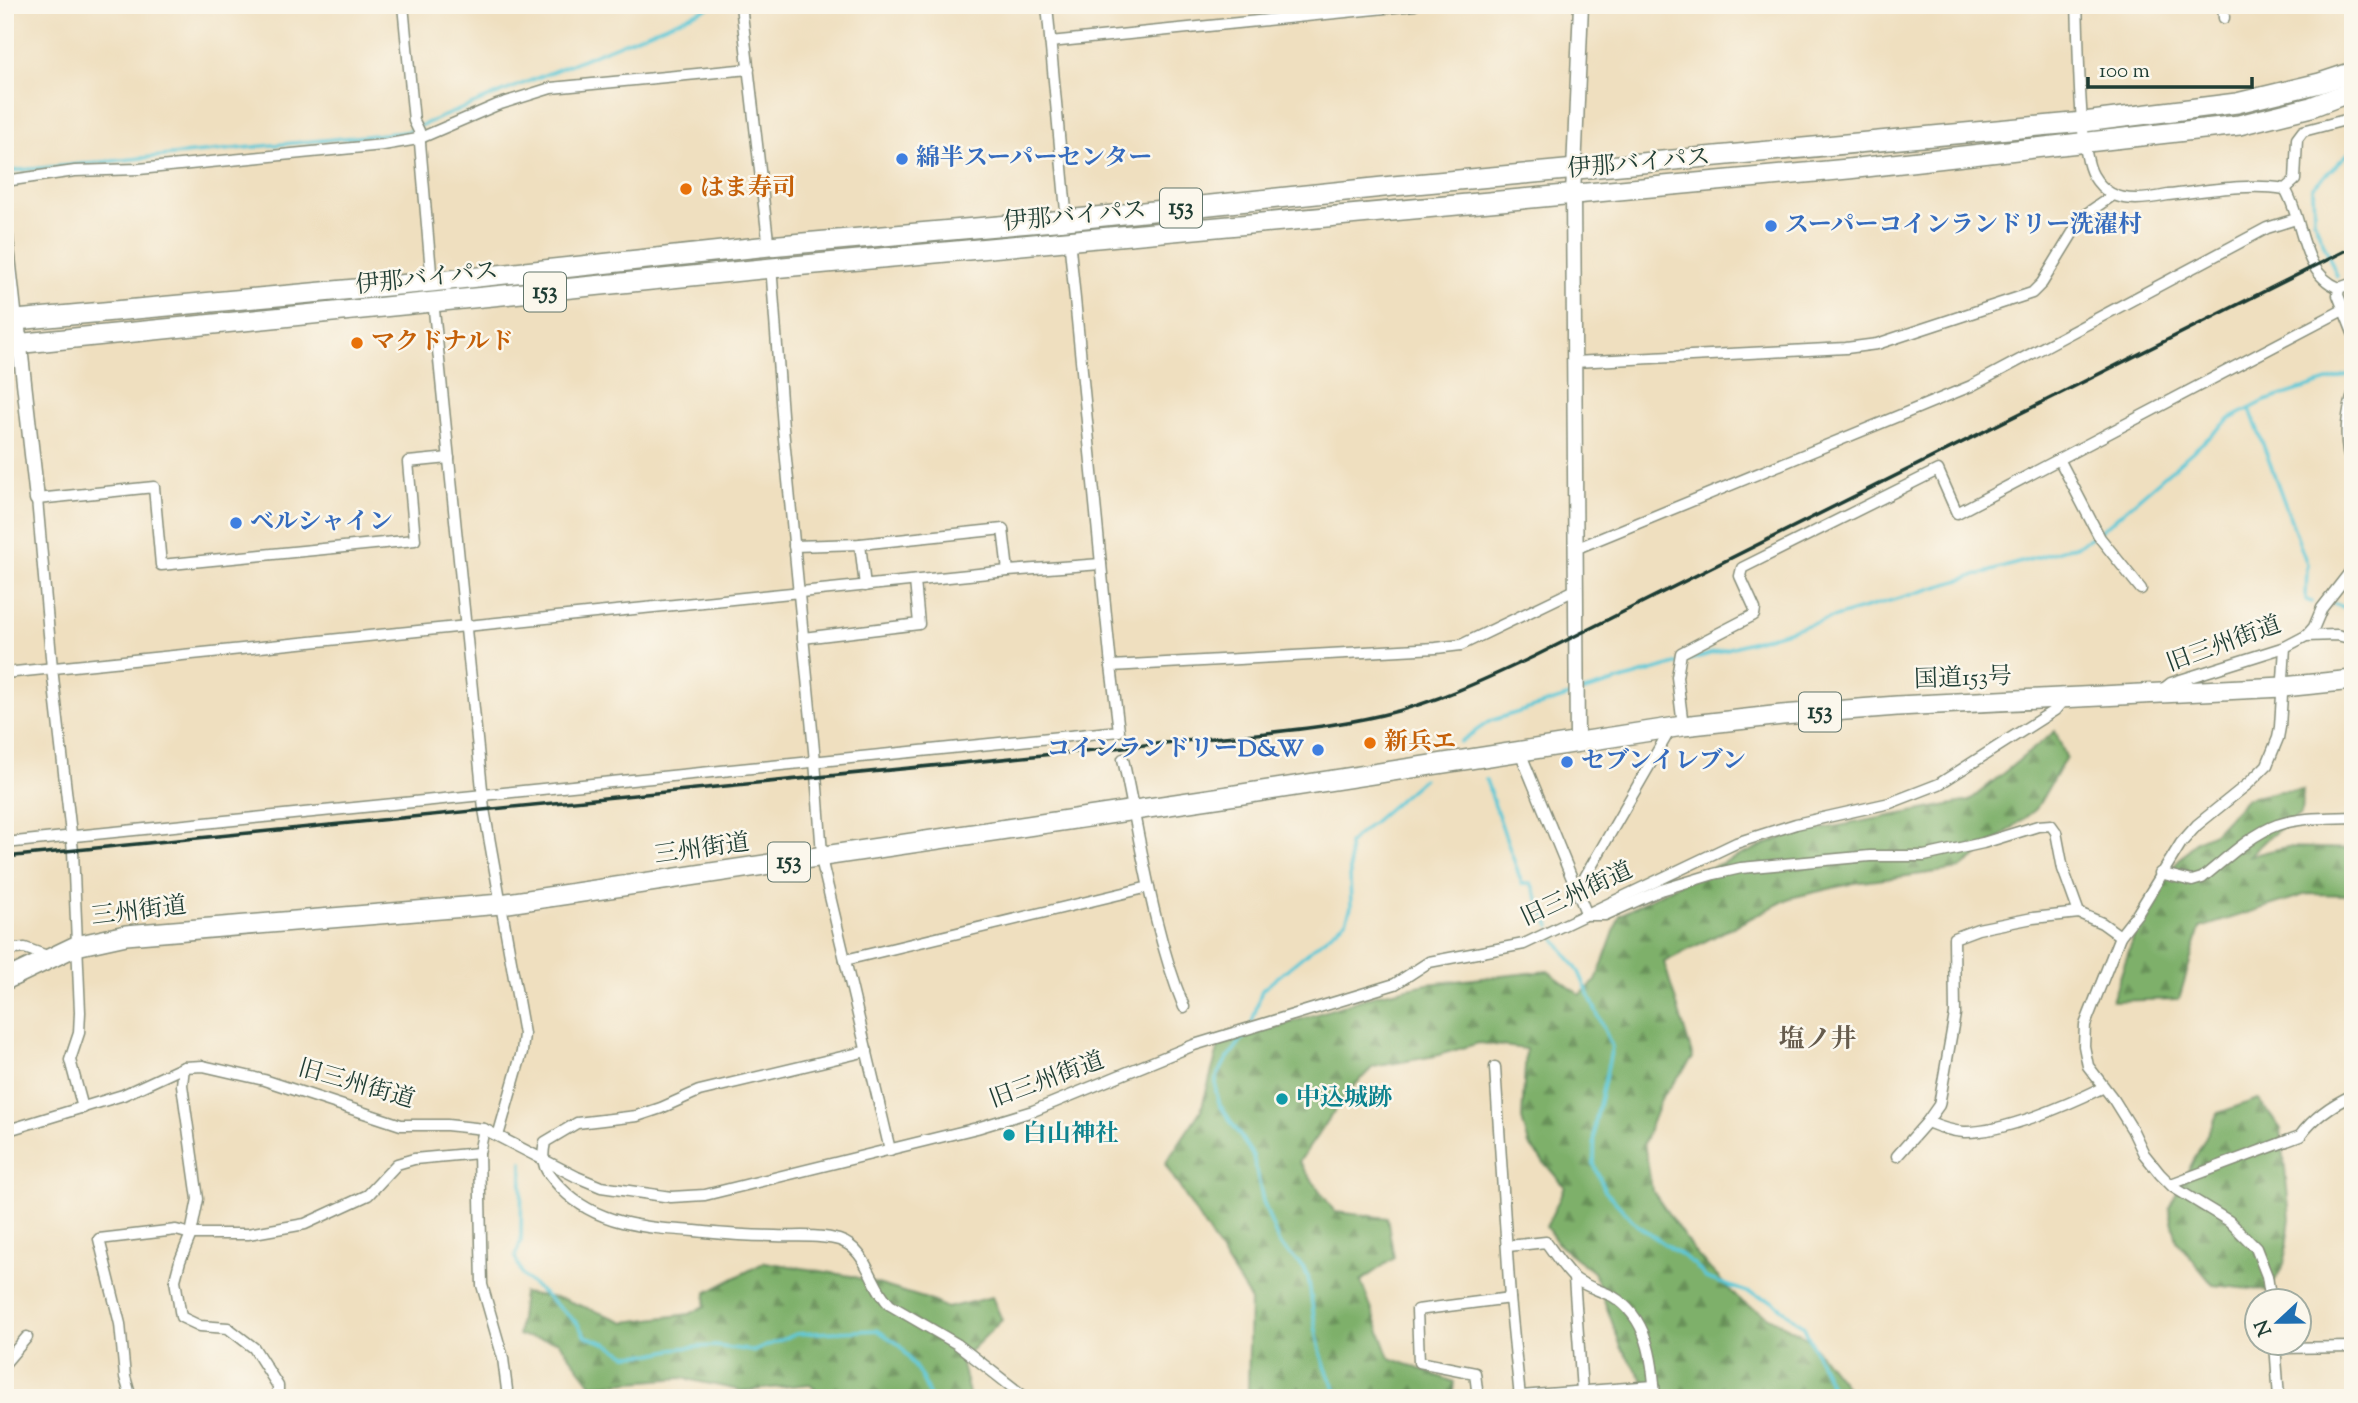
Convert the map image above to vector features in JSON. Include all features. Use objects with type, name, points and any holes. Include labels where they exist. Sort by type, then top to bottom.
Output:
[{"type":"highway","name":"伊那バイパス","points":[[13,344],[772,268],[1848,169],[2085,132],[2237,103],[2320,83],[2353,72]]},
{"type":"highway","name":"伊那バイパス","points":[[11,321],[1574,170],[2085,132],[2239,125],[2311,107],[2353,91]]},
{"type":"highway","name":"国道153号","points":[[1577,743],[1677,727],[1782,715],[1885,707],[2283,687],[2353,680]]},
{"type":"highway","name":"三州街道","points":[[5,980],[76,946],[126,935],[501,904],[1577,743]]},
{"type":"street","points":[[403,5],[483,795],[524,1034],[522,1052],[498,1136]]},
{"type":"street","points":[[741,5],[772,268],[794,546],[816,761],[822,857],[890,1150]]},
{"type":"street","points":[[5,843],[1119,731],[1066,220],[1047,5]]},
{"type":"street","points":[[1050,42],[1415,5]]},
{"type":"street","points":[[1577,743],[1573,195],[1581,5]]},
{"type":"street","points":[[2077,5],[2085,132],[2092,173],[2112,196]]},
{"type":"street","points":[[2223,5],[2224,18]]},
{"type":"street","points":[[5,181],[75,171],[139,169],[369,146],[551,88],[749,69]]},
{"type":"street","points":[[2285,189],[2295,180],[2297,139],[2303,131],[2353,118]]},
{"type":"street","points":[[1574,362],[1846,348],[1877,344],[2032,293],[2042,282],[2082,216],[2112,196],[2137,199],[2213,190],[2272,187],[2285,189],[2293,202],[2305,247],[2320,277],[2339,288],[2353,283]]},
{"type":"street","points":[[5,211],[13,344],[37,499],[71,836],[80,1012],[79,1033],[70,1060],[83,1108]]},
{"type":"street","points":[[1575,549],[1972,386],[2267,228],[2296,219]]},
{"type":"street","points":[[2339,288],[2338,295],[2353,333]]},
{"type":"street","points":[[1577,891],[1677,727],[1678,664],[1686,650],[1754,615],[1755,609],[1741,576],[1742,568],[1938,470],[1957,513],[2343,310]]},
{"type":"street","points":[[2353,394],[2346,421],[2346,452],[2353,471]]},
{"type":"street","points":[[37,499],[154,487],[160,565],[415,540],[408,462],[449,458]]},
{"type":"street","points":[[2059,459],[2098,534],[2141,589]]},
{"type":"street","points":[[794,546],[860,544],[1003,529],[1008,571]]},
{"type":"street","points":[[860,544],[865,586]]},
{"type":"street","points":[[5,673],[1008,571],[1101,564]]},
{"type":"street","points":[[2306,636],[2314,627],[2322,608],[2353,568]]},
{"type":"street","points":[[803,638],[919,624],[915,581]]},
{"type":"street","points":[[1111,666],[1461,645],[1575,590]]},
{"type":"street","points":[[2306,636],[2337,635],[2353,639]]},
{"type":"street","name":"旧三州街道","points":[[2156,694],[2171,683],[2285,647],[2306,636]]},
{"type":"street","points":[[2269,1288],[2256,1248],[2229,1221],[2171,1184],[2144,1154],[2133,1129],[2088,1066],[2084,1046],[2085,1025],[2120,936],[2138,913],[2160,873],[2197,825],[2267,765],[2278,738],[2285,647]]},
{"type":"street","name":"旧三州街道","points":[[5,1131],[123,1095],[184,1067],[203,1066],[264,1080],[401,1125],[447,1125],[484,1129],[601,1187],[671,1197],[705,1195],[890,1150],[1033,1111],[1194,1045],[1395,984],[1429,962],[1524,944],[1736,843],[1796,824],[1890,803],[1939,784],[2055,710],[2064,699]]},
{"type":"street","points":[[1520,752],[1587,915],[1605,915],[1661,890],[1741,868],[1870,856],[1924,856],[2051,825],[2056,832],[2063,869],[2080,914]]},
{"type":"street","points":[[1123,759],[1149,887],[1171,975],[1184,1007]]},
{"type":"street","points":[[2160,873],[2192,881],[2202,878],[2260,833],[2276,825],[2353,817]]},
{"type":"street","points":[[845,960],[1149,887]]},
{"type":"street","points":[[1897,1156],[1939,1104],[1955,1014],[1954,938],[2006,923],[2080,914],[2102,923],[2120,936]]},
{"type":"street","points":[[5,950],[25,948],[51,957]]},
{"type":"street","points":[[867,1051],[699,1091],[637,1116],[578,1123],[545,1142],[541,1157],[548,1174],[564,1192],[585,1208],[615,1221],[653,1228],[819,1237],[851,1245],[861,1256],[883,1298],[890,1305],[957,1344],[1026,1398]]},
{"type":"street","points":[[184,1067],[182,1085],[198,1199],[191,1234],[175,1280],[181,1317],[200,1326],[228,1328],[254,1348],[278,1386],[278,1398]]},
{"type":"street","points":[[1495,1067],[1510,1297],[1520,1397],[1582,1391],[1655,1392],[1653,1358],[1644,1333],[1628,1310],[1615,1298],[1574,1278],[1546,1242],[1508,1246]]},
{"type":"street","points":[[1927,1122],[1948,1130],[1966,1132],[1998,1127],[2070,1103],[2102,1087]]},
{"type":"street","points":[[2171,1184],[2300,1136],[2309,1123],[2333,1104],[2353,1095]]},
{"type":"street","points":[[484,1129],[479,1153],[482,1285],[503,1358],[506,1398]]},
{"type":"street","points":[[131,1398],[125,1377],[120,1324],[99,1239],[176,1230],[191,1234],[248,1234],[305,1224],[368,1195],[397,1164],[414,1159],[479,1153]]},
{"type":"street","points":[[1574,1278],[1582,1391]]},
{"type":"street","points":[[1478,1398],[1475,1373],[1419,1362],[1417,1310],[1510,1297]]},
{"type":"street","points":[[5,1363],[27,1337]]},
{"type":"street","points":[[2312,1346],[2353,1347]]},
{"type":"street","points":[[2276,1358],[2279,1398]]},
{"type":"green space","points":[[2055,731],[2066,757],[2036,809],[1960,869],[1854,883],[1790,898],[1664,962],[1693,1058],[1661,1099],[1644,1143],[1652,1190],[1696,1254],[1740,1301],[1807,1338],[1855,1398],[1655,1398],[1621,1347],[1594,1272],[1560,1246],[1546,1227],[1565,1187],[1529,1145],[1522,1119],[1526,1049],[1479,1043],[1435,1056],[1373,1067],[1346,1094],[1299,1162],[1335,1212],[1387,1218],[1394,1258],[1361,1281],[1390,1358],[1454,1382],[1452,1398],[1254,1398],[1248,1390],[1250,1299],[1165,1164],[1201,1110],[1219,1046],[1375,995],[1427,984],[1548,971],[1580,995],[1596,981],[1620,915],[1701,872],[1786,836],[1969,801]]},
{"type":"green space","points":[[2303,790],[2301,814],[2269,837],[2249,856],[2286,847],[2353,849],[2353,895],[2307,894],[2200,928],[2179,999],[2112,1001],[2134,936],[2174,866],[2196,841],[2214,833],[2246,799],[2279,791]]},
{"type":"green space","points":[[2258,1099],[2281,1129],[2290,1218],[2284,1264],[2271,1288],[2213,1285],[2177,1241],[2169,1208],[2218,1113]]},
{"type":"green space","points":[[765,1262],[851,1276],[927,1299],[947,1308],[992,1297],[1002,1320],[961,1360],[970,1398],[825,1398],[809,1384],[743,1391],[682,1378],[592,1385],[558,1341],[518,1336],[523,1293],[563,1299],[625,1322],[690,1314],[705,1306],[706,1293]]},
{"type":"waterway","points":[[11,171],[405,132],[715,5]]},
{"type":"waterway","points":[[2337,276],[2314,220],[2313,187],[2353,149]]},
{"type":"waterway","points":[[2346,299],[2353,316]]},
{"type":"waterway","points":[[1581,692],[2079,545],[2102,530],[2230,419],[2265,401],[2353,373]]},
{"type":"waterway","points":[[2250,409],[2307,564],[2306,600],[2312,602]]},
{"type":"waterway","points":[[2334,604],[2353,611]]},
{"type":"waterway","points":[[1460,742],[1490,721],[1573,695]]},
{"type":"waterway","points":[[1252,1022],[1262,990],[1346,921],[1351,907],[1349,843],[1423,779]]},
{"type":"waterway","points":[[1486,780],[1522,884],[1531,883],[1550,926]]},
{"type":"waterway","points":[[1556,940],[1579,972],[1612,1047],[1595,1124],[1594,1164],[1605,1191],[1637,1225],[1694,1264],[1706,1278],[1773,1301],[1804,1327],[1836,1398]]},
{"type":"waterway","points":[[1247,1033],[1216,1079],[1216,1092],[1220,1105],[1253,1156],[1263,1201],[1279,1244],[1303,1267],[1308,1277],[1322,1356],[1333,1385],[1342,1398]]},
{"type":"waterway","points":[[522,1162],[521,1241],[515,1257],[523,1276],[577,1323],[585,1336],[608,1344],[627,1355],[715,1346],[754,1351],[796,1334],[877,1330],[900,1345],[921,1376],[930,1398]]},
{"type":"railway","points":[[5,857],[1259,734],[1358,720],[1402,710],[1459,690],[1533,657],[2353,247]]},
{"type":"place","name":"綿半スーパーセンター","points":[[902,159]]},
{"type":"place","name":"はま寿司","points":[[686,189]]},
{"type":"place","name":"スーパーコインランドリー洗濯村","points":[[1771,226]]},
{"type":"place","name":"マクドナルド","points":[[357,343]]},
{"type":"place","name":"ベルシャイン","points":[[236,523]]},
{"type":"place","name":"新兵エ","points":[[1370,743]]},
{"type":"place","name":"コインランドリーD&W","points":[[1318,750]]},
{"type":"place","name":"セブンイレブン","points":[[1567,762]]},
{"type":"place","name":"中込城跡","points":[[1282,1099]]},
{"type":"place","name":"白山神社","points":[[1009,1135]]},
{"type":"district","name":"塩ノ井","points":[[1818,1040]]}]
